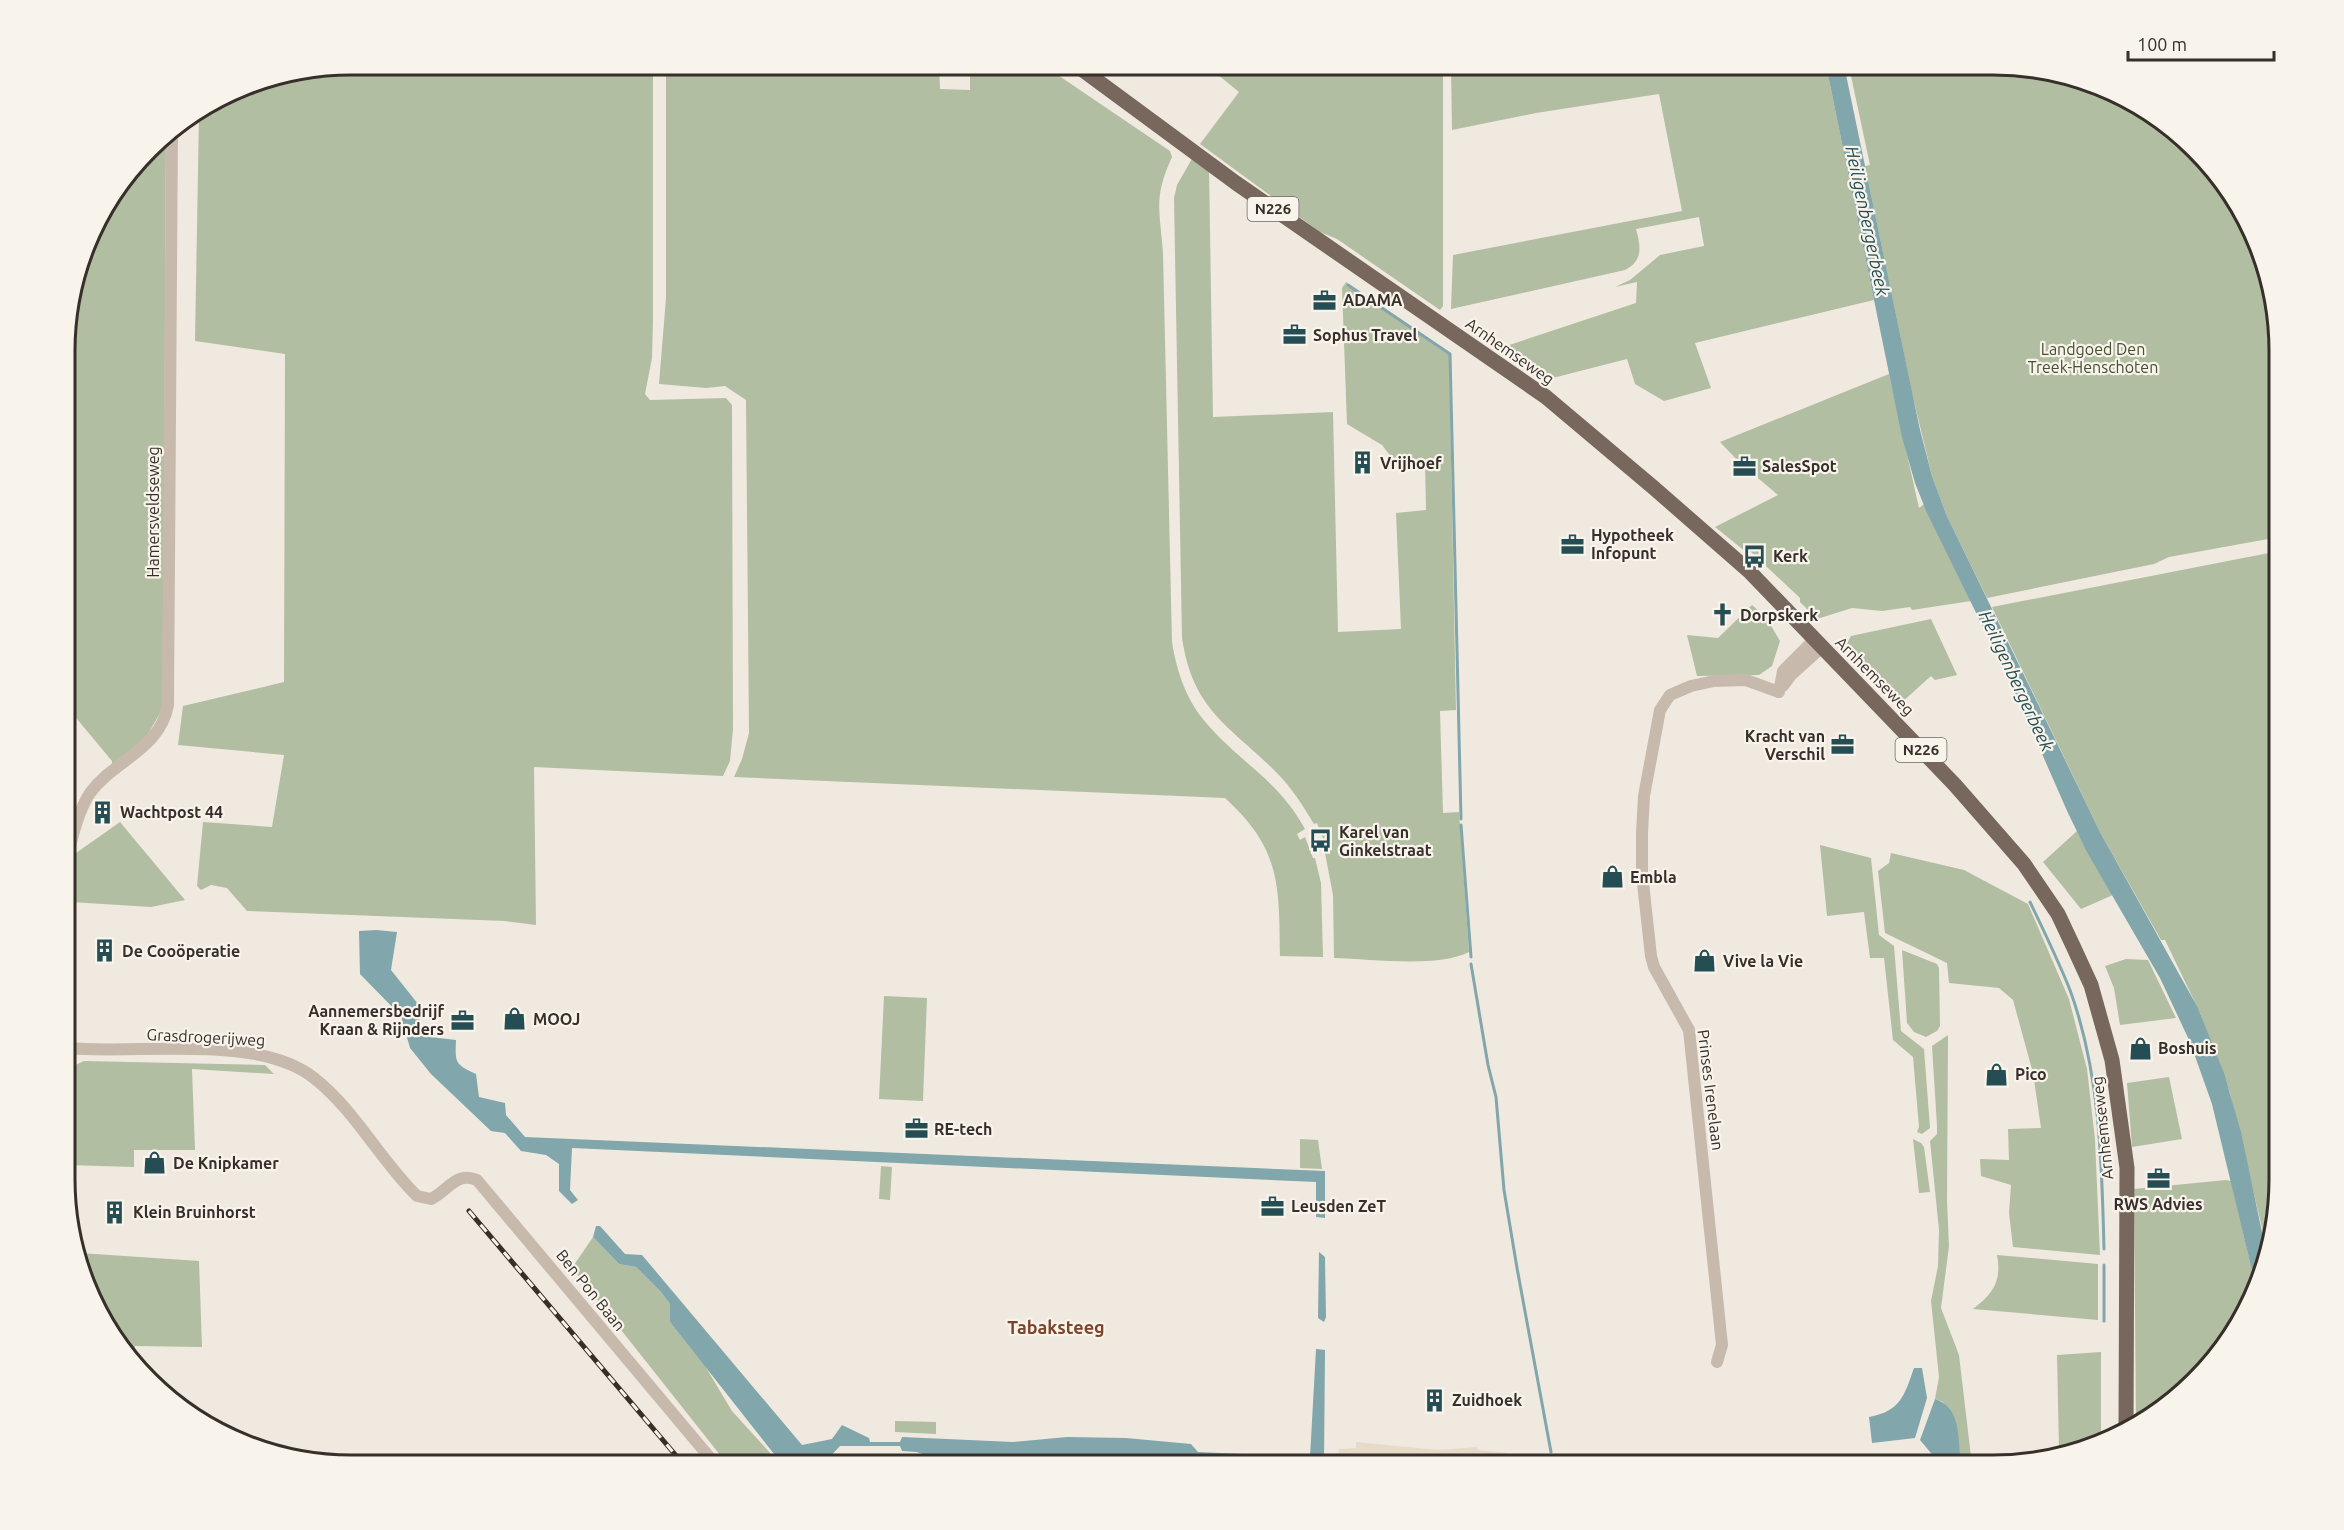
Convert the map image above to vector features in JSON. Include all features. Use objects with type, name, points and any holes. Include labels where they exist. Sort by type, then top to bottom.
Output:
[{"type":"main road","name":"Arnhemseweg","points":[[1091,75],[1246,190],[1546,398],[1749,571],[1955,785],[2024,864],[2058,914],[2091,986],[2112,1060],[2127,1168],[2127,1420]]},
{"type":"street","name":"Hamersveldseweg","points":[[75,836],[89,795],[153,738],[164,722],[168,705],[172,141]]},
{"type":"street","name":"Prinses Irenelaan","points":[[1717,1362],[1722,1345],[1689,1030],[1654,967],[1651,956],[1642,874],[1644,796],[1657,717],[1670,695],[1691,686],[1746,680],[1779,692],[1783,671],[1817,644]]},
{"type":"street","name":"Grasdrogerijweg","points":[[75,1048],[233,1052],[263,1055],[294,1065],[325,1088],[411,1190],[427,1199]]},
{"type":"street","name":"Ben Pon Baan","points":[[427,1199],[436,1197],[457,1179],[471,1178],[482,1184],[708,1455]]},
{"type":"green space","points":[[653,75],[653,319],[652,358],[645,394],[650,400],[726,398],[732,405],[733,729],[730,761],[723,776],[534,767],[536,925],[505,921],[247,911],[227,888],[211,885],[201,890],[197,886],[203,822],[272,827],[284,755],[178,745],[183,706],[284,682],[285,354],[195,341],[199,121],[213,112],[262,90],[315,77]]},
{"type":"green space","points":[[666,75],[939,75],[940,89],[970,90],[970,75],[1058,75],[1170,151],[1172,157],[1162,183],[1159,205],[1163,253],[1174,654],[1180,676],[1194,707],[1221,739],[1284,798],[1305,829],[1297,834],[1300,840],[1305,837],[1313,858],[1315,858],[1321,883],[1323,957],[1280,956],[1277,888],[1267,852],[1257,834],[1225,798],[734,777],[749,733],[746,400],[725,386],[706,388],[659,384],[666,298]]},
{"type":"green space","points":[[1218,75],[1443,75],[1443,306],[1440,310],[1337,239],[1320,232],[1200,144],[1239,92]]},
{"type":"green space","points":[[1451,75],[1828,75],[1874,300],[1695,343],[1711,388],[1664,401],[1635,384],[1627,359],[1541,381],[1497,349],[1636,303],[1637,282],[1615,287],[1630,280],[1660,255],[1704,246],[1699,217],[1636,229],[1639,242],[1638,258],[1625,270],[1451,309],[1453,255],[1682,211],[1659,94],[1536,113],[1452,130]]},
{"type":"green space","name":"Landgoed Den Treek-Henschoten","points":[[1993,75],[2029,77],[2064,84],[2099,96],[2131,112],[2175,143],[2201,169],[2241,229],[2264,297],[2269,351],[2269,539],[2169,557],[2154,564],[1987,598],[1946,514],[1932,476],[1912,393],[1865,166],[1870,165],[1851,76],[1846,76]]},
{"type":"green space","points":[[166,146],[163,708],[145,739],[112,768],[112,761],[75,717],[75,351],[77,315],[84,280],[103,229],[132,183]]},
{"type":"green space","points":[[1193,157],[1209,168],[1213,417],[1333,412],[1338,632],[1401,629],[1396,513],[1426,510],[1425,460],[1392,458],[1382,445],[1347,424],[1342,288],[1346,282],[1443,351],[1449,352],[1456,710],[1440,711],[1443,813],[1459,812],[1469,952],[1456,957],[1422,961],[1334,958],[1333,895],[1325,853],[1328,851],[1317,823],[1314,824],[1282,778],[1216,715],[1204,700],[1187,663],[1182,638],[1174,198],[1177,185]]},
{"type":"green space","points":[[1889,374],[1919,508],[1924,504],[1971,601],[1912,610],[1910,607],[1882,611],[1852,608],[1817,619],[1800,602],[1800,598],[1751,552],[1746,552],[1715,527],[1778,495],[1740,463],[1720,442]]},
{"type":"green space","points":[[2269,553],[2269,1179],[2264,1235],[2230,1093],[2200,1013],[2165,940],[2161,940],[2100,832],[1992,607]]},
{"type":"green space","points":[[1752,605],[1766,617],[1780,641],[1772,666],[1759,675],[1697,676],[1687,635],[1718,638]]},
{"type":"green space","points":[[1931,619],[1957,675],[1935,680],[1931,676],[1900,704],[1845,647],[1851,636]]},
{"type":"green space","points":[[120,822],[185,900],[151,907],[75,902],[76,853]]},
{"type":"green space","points":[[2077,831],[2113,895],[2081,909],[2043,862]]},
{"type":"green space","points":[[1820,845],[1871,858],[1879,935],[1894,946],[1901,1031],[1924,1049],[1930,1128],[1922,1134],[1917,1132],[1919,1127],[1913,1057],[1893,1040],[1884,958],[1870,958],[1864,912],[1827,916]]},
{"type":"green space","points":[[1891,853],[1964,870],[2028,904],[2069,999],[2087,1069],[2095,1140],[2100,1255],[2013,1247],[2009,1213],[2011,1185],[1981,1176],[1980,1159],[2009,1160],[2008,1129],[2041,1128],[2033,1073],[2013,1000],[1999,988],[1949,983],[1947,963],[1885,933],[1878,871],[1889,863]]},
{"type":"green space","points":[[1902,950],[1937,964],[1939,968],[1940,1026],[1937,1031],[1926,1037],[1914,1032],[1907,1023]]},
{"type":"green space","points":[[2126,959],[2148,960],[2176,1018],[2120,1025],[2114,988],[2105,966]]},
{"type":"green space","points":[[884,996],[927,998],[923,1101],[879,1099]]},
{"type":"green space","points":[[1948,1035],[1949,1246],[1941,1308],[1959,1355],[1971,1455],[1959,1455],[1943,1402],[1935,1399],[1939,1377],[1931,1301],[1938,1266],[1939,1230],[1930,1141],[1937,1134],[1932,1046]]},
{"type":"green space","points":[[84,1061],[265,1065],[274,1074],[192,1069],[195,1150],[134,1150],[134,1167],[75,1165],[75,1065]]},
{"type":"green space","points":[[2169,1077],[2182,1139],[2132,1147],[2127,1083]]},
{"type":"green space","points":[[1300,1139],[1318,1140],[1322,1169],[1300,1168]]},
{"type":"green space","points":[[1913,1139],[1924,1147],[1930,1192],[1919,1193]]},
{"type":"green space","points":[[881,1166],[892,1167],[890,1200],[879,1199]]},
{"type":"green space","points":[[2231,1181],[2253,1272],[2232,1317],[2201,1361],[2175,1387],[2136,1415],[2134,1189]]},
{"type":"green space","points":[[593,1237],[619,1264],[636,1267],[670,1304],[670,1322],[705,1366],[732,1411],[772,1455],[720,1455],[572,1268]]},
{"type":"green space","points":[[85,1253],[199,1261],[202,1347],[135,1346],[135,1350],[103,1301]]},
{"type":"green space","points":[[1997,1255],[2098,1264],[2098,1320],[1973,1309],[1991,1292],[1997,1280]]},
{"type":"green space","points":[[2101,1352],[2101,1433],[2059,1447],[2057,1355]]},
{"type":"green space","points":[[895,1421],[936,1422],[936,1434],[895,1432]]},
{"type":"shaded area","points":[[1356,1442],[1439,1450],[1477,1447],[1478,1450],[1507,1453],[1508,1455],[1338,1455],[1339,1449],[1356,1448]]},
{"type":"water","name":"Heiligenbergerbeek","points":[[1828,75],[1846,75],[1920,430],[1932,476],[1946,514],[2100,832],[2198,1008],[2224,1073],[2241,1132],[2263,1237],[2252,1272],[2212,1104],[2190,1042],[2160,978],[2087,852],[2068,813],[2014,690],[1927,513],[1915,483],[1902,437]]},
{"type":"water","points":[[359,931],[397,932],[391,970],[418,1004],[421,1036],[456,1040],[456,1058],[460,1065],[476,1074],[479,1097],[505,1103],[506,1115],[525,1137],[1325,1171],[1325,1218],[1316,1217],[1316,1182],[572,1148],[570,1190],[578,1200],[572,1204],[559,1191],[559,1164],[546,1155],[521,1151],[505,1133],[491,1131],[431,1074],[410,1048],[401,1016],[360,974]]},
{"type":"water","points":[[596,1226],[600,1226],[625,1254],[642,1255],[802,1445],[832,1439],[842,1425],[869,1438],[870,1442],[900,1442],[902,1437],[1013,1442],[1067,1437],[1126,1438],[1191,1444],[1198,1452],[1265,1455],[926,1455],[902,1451],[900,1446],[840,1446],[831,1455],[775,1455],[670,1322],[670,1304],[661,1292],[636,1267],[619,1264],[593,1237]]},
{"type":"water","points":[[1319,1252],[1325,1257],[1326,1317],[1324,1322],[1318,1318]]},
{"type":"water","points":[[1316,1349],[1325,1350],[1324,1455],[1310,1455]]},
{"type":"water","points":[[1914,1368],[1922,1368],[1927,1398],[1915,1438],[1872,1443],[1869,1417],[1888,1411],[1900,1401]]},
{"type":"water","points":[[1935,1399],[1949,1408],[1953,1414],[1959,1437],[1960,1454],[1933,1455],[1920,1440]]},
{"type":"waterway","points":[[1348,285],[1450,354],[1461,819]]},
{"type":"waterway","points":[[1461,825],[1471,957]]},
{"type":"waterway","points":[[2030,902],[2070,990],[2088,1053],[2098,1118],[2104,1249]]},
{"type":"waterway","points":[[1471,964],[1488,1065],[1496,1097],[1504,1190],[1551,1452]]},
{"type":"waterway","points":[[2104,1265],[2104,1321]]},
{"type":"railway","points":[[469,1211],[676,1455]]},
{"type":"place","name":"ADAMA","points":[[1325,300]]},
{"type":"place","name":"Sophus Travel","points":[[1295,335]]},
{"type":"place","name":"Vrijhoef","points":[[1362,463]]},
{"type":"place","name":"SalesSpot","points":[[1744,466]]},
{"type":"place","name":"Hypotheek Infopunt","points":[[1573,544]]},
{"type":"place","name":"Kerk","points":[[1755,556]]},
{"type":"place","name":"Dorpskerk","points":[[1722,615]]},
{"type":"place","name":"Kracht van Verschil","points":[[1843,745]]},
{"type":"place","name":"Wachtpost 44","points":[[102,812]]},
{"type":"place","name":"Karel van Ginkelstraat","points":[[1321,841]]},
{"type":"place","name":"Embla","points":[[1612,877]]},
{"type":"place","name":"De Cooöperatie","points":[[104,951]]},
{"type":"place","name":"Vive la Vie","points":[[1705,961]]},
{"type":"place","name":"MOOJ","points":[[515,1019]]},
{"type":"place","name":"Aannemersbedrijf Kraan & Rijnders","points":[[462,1020]]},
{"type":"place","name":"Boshuis","points":[[2140,1048]]},
{"type":"place","name":"Pico","points":[[1997,1074]]},
{"type":"place","name":"RE-tech","points":[[916,1129]]},
{"type":"place","name":"De Knipkamer","points":[[155,1163]]},
{"type":"place","name":"RWS Advies","points":[[2158,1179]]},
{"type":"place","name":"Leusden ZeT","points":[[1273,1206]]},
{"type":"place","name":"Klein Bruinhorst","points":[[115,1212]]},
{"type":"place","name":"Zuidhoek","points":[[1434,1400]]},
{"type":"district","name":"Tabaksteeg","points":[[1056,1328]]}]
